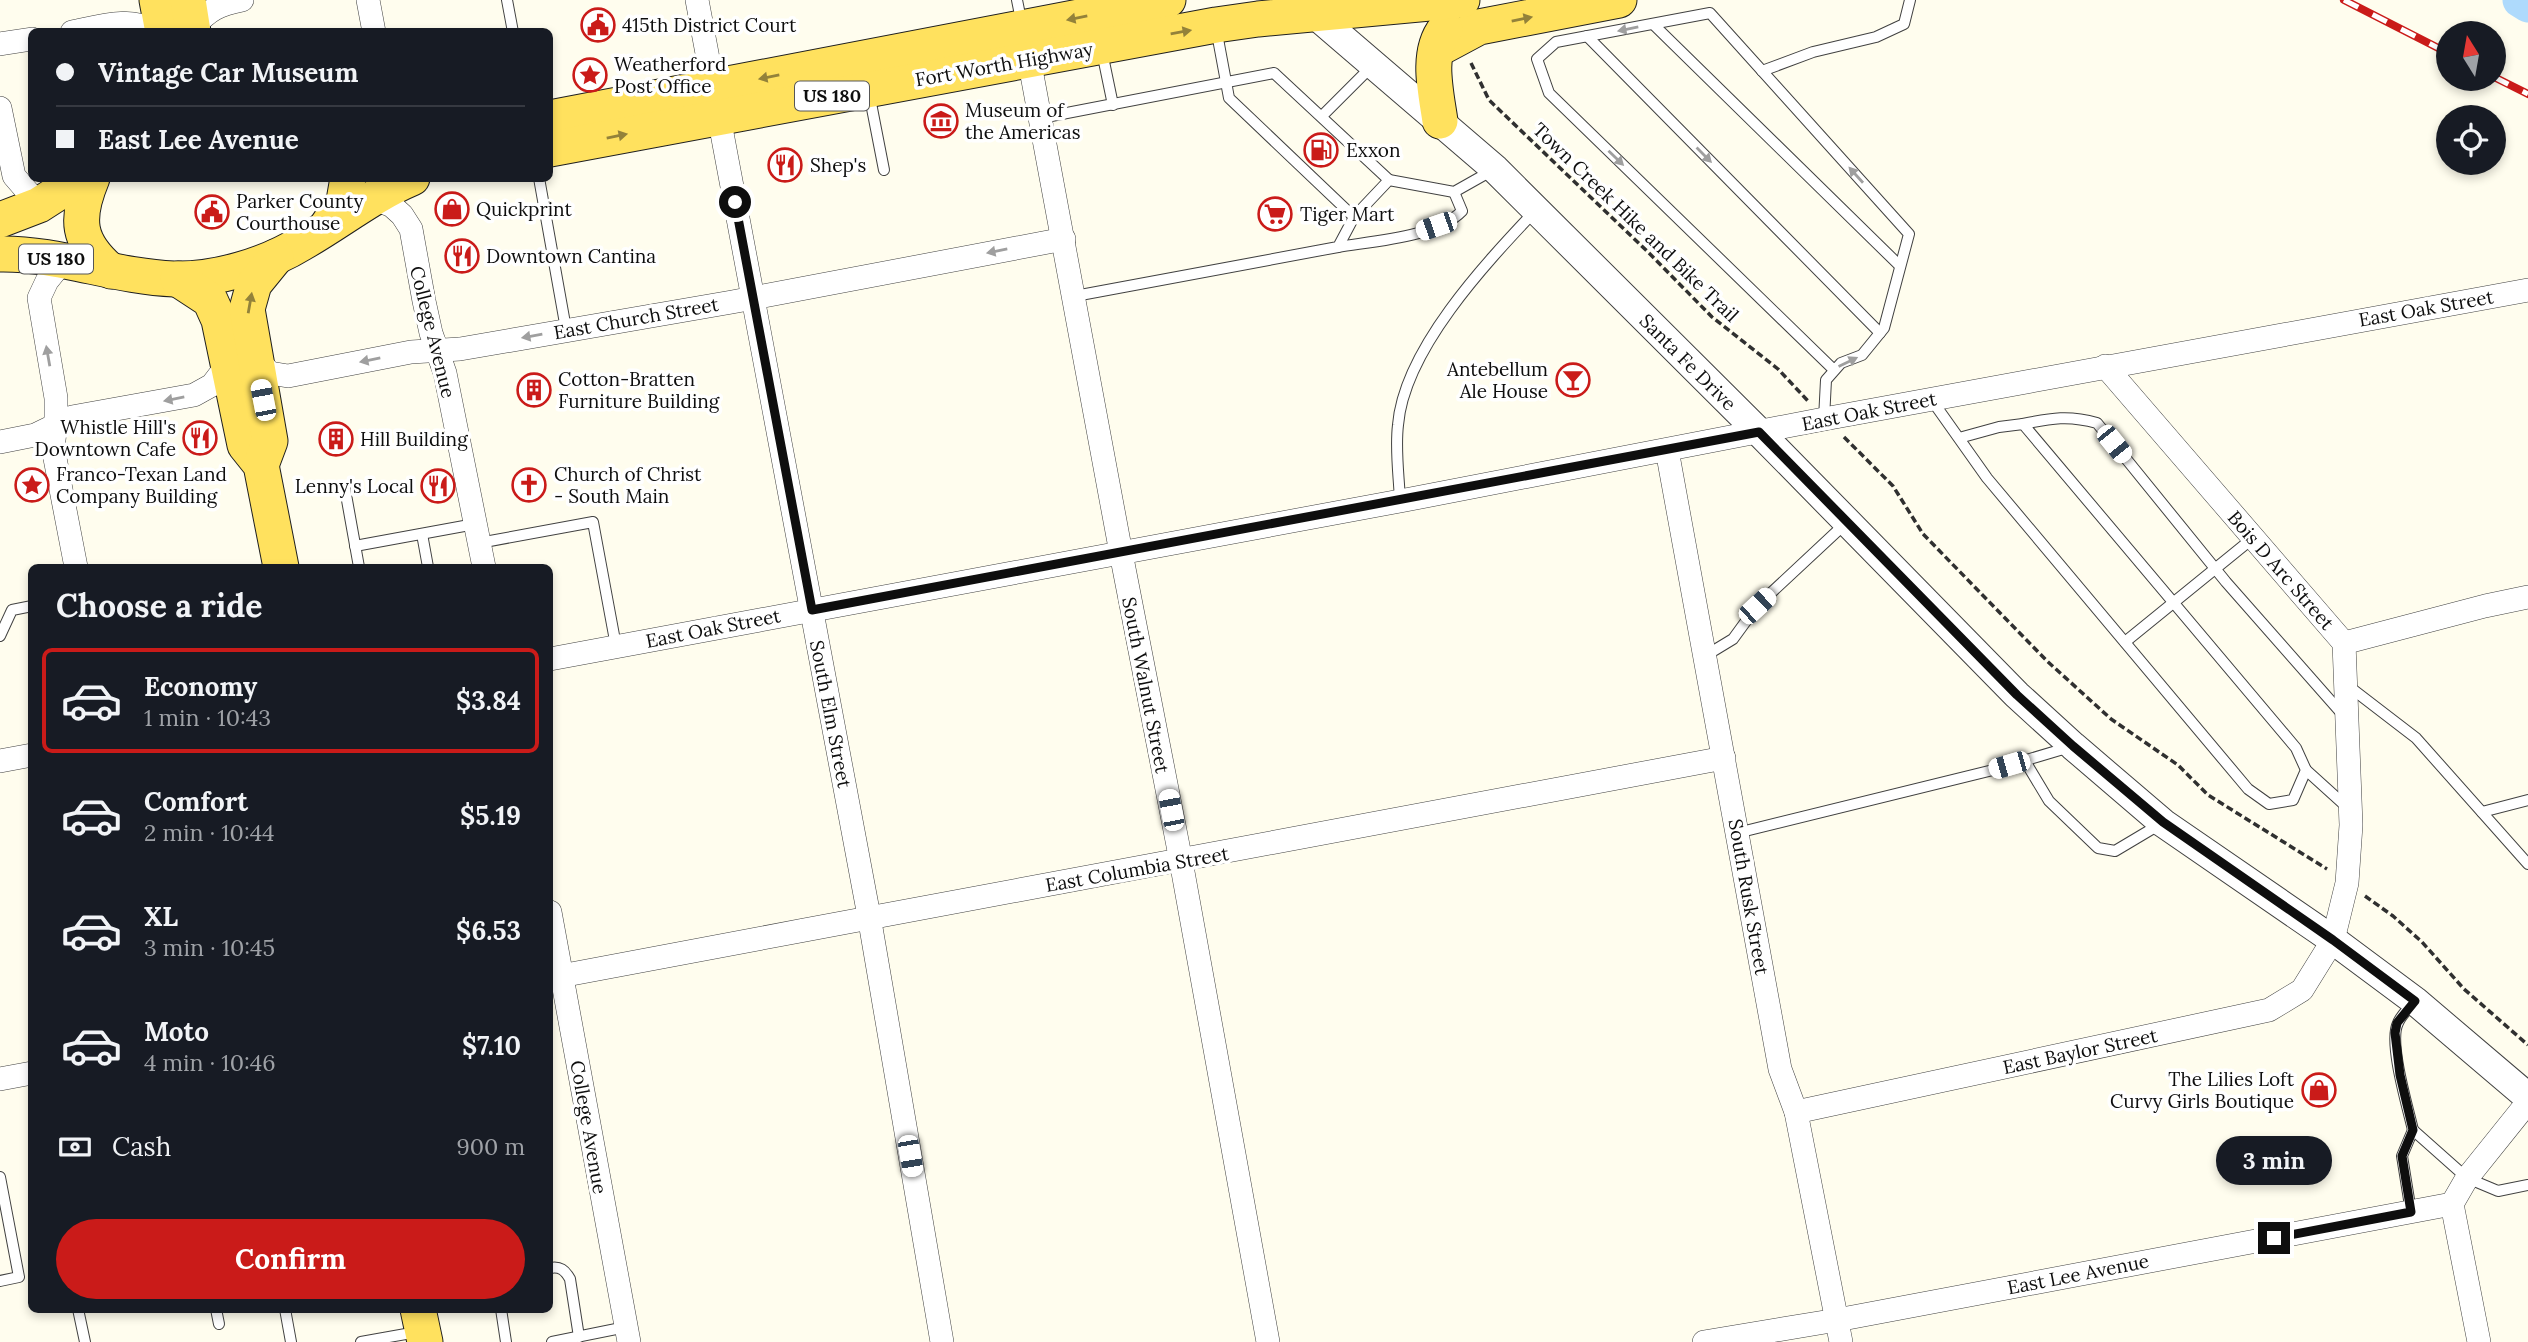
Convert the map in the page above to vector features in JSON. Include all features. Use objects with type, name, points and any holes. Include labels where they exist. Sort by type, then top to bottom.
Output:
[{"type":"main road","points":[[157,0],[184,23]]},
{"type":"main road","name":"Fort Worth Highway","points":[[553,118],[715,102],[866,74],[1023,29],[1168,0]]},
{"type":"main road","name":"Fort Worth Highway","points":[[1023,29],[1101,46],[1307,7],[1462,0]]},
{"type":"main road","points":[[1449,55],[1438,37],[1461,15],[1491,0]]},
{"type":"main road","points":[[1440,121],[1434,73],[1479,27],[1619,0]]},
{"type":"main road","name":"Fort Worth Highway","points":[[553,148],[715,102]]},
{"type":"main road","points":[[0,220],[39,205],[75,182]]},
{"type":"main road","points":[[91,182],[81,216],[85,237],[94,256],[111,271]]},
{"type":"main road","points":[[360,188],[391,182]]},
{"type":"main road","name":"US 180","points":[[0,254],[23,253],[148,278],[178,279],[225,273],[276,257],[303,243],[327,226],[344,201],[360,188]]},
{"type":"main road","points":[[276,257],[254,284],[241,361],[245,446],[261,465],[280,564]]},
{"type":"main road","points":[[178,279],[214,305],[241,361]]},
{"type":"street","points":[[184,23],[209,10],[242,0]]},
{"type":"street","points":[[368,0],[373,28]]},
{"type":"street","name":"South Elm Street","points":[[697,0],[869,916],[942,1342]]},
{"type":"street","name":"Santa Fe Drive","points":[[1307,7],[1495,169],[1759,432],[2017,695],[2073,746],[2163,822],[2333,940],[2415,1001],[2528,1099]]},
{"type":"street","points":[[92,28],[116,23],[136,23],[147,28]]},
{"type":"street","name":"South Walnut Street","points":[[1023,29],[1181,862],[1268,1342]]},
{"type":"street","points":[[0,44],[28,40]]},
{"type":"street","points":[[0,108],[14,176],[39,205]]},
{"type":"street","name":"College Avenue","points":[[360,188],[392,206],[411,229],[424,301],[445,373],[483,564]]},
{"type":"street","name":"East Church Street","points":[[241,361],[270,373],[288,376],[411,352],[437,352],[753,298],[1064,239]]},
{"type":"street","points":[[64,260],[47,281],[39,298],[56,398],[57,423],[53,448],[75,564]]},
{"type":"street","name":"East Oak Street","points":[[553,658],[1759,432],[1817,411],[1931,399],[2528,290]]},
{"type":"street","points":[[0,442],[35,435],[72,418],[194,395],[241,361]]},
{"type":"street","name":"Bois D Arc Street","points":[[2105,366],[2344,643],[2350,809],[2347,883],[2333,940]]},
{"type":"street","name":"South Rusk Street","points":[[1667,450],[1780,1069],[1796,1112],[1839,1331]]},
{"type":"street","points":[[2344,643],[2528,597]]},
{"type":"street","points":[[0,761],[28,756]]},
{"type":"street","name":"East Columbia Street","points":[[555,977],[869,916],[1181,862],[1724,758]]},
{"type":"street","name":"East Baylor Street","points":[[1796,1112],[2269,1010],[2302,990],[2333,940]]},
{"type":"street","name":"College Avenue","points":[[553,951],[555,977],[628,1335]]},
{"type":"street","points":[[0,1079],[28,1074]]},
{"type":"street","points":[[2479,1342],[2452,1205],[2467,1178],[2528,1099]]},
{"type":"street","name":"East Lee Avenue","points":[[1704,1342],[1839,1331],[2452,1205]]},
{"type":"lane","points":[[507,0],[512,28]]},
{"type":"lane","points":[[1762,71],[1813,52],[1876,37],[1904,24],[1910,0]]},
{"type":"lane","points":[[1817,411],[1826,380],[1834,370],[1841,363],[1862,355],[1884,328],[1909,234],[1710,13],[1556,42],[1537,59],[1549,93],[1834,370]]},
{"type":"lane","points":[[1653,24],[1900,266]]},
{"type":"lane","points":[[1216,25],[1228,98],[1354,218]]},
{"type":"lane","points":[[1587,36],[1880,333]]},
{"type":"lane","points":[[1101,46],[1113,105]]},
{"type":"lane","points":[[1322,116],[1374,64]]},
{"type":"lane","points":[[1041,118],[1274,73],[1389,180],[1454,192],[1495,169]]},
{"type":"lane","points":[[866,74],[884,170]]},
{"type":"lane","points":[[1338,247],[1354,218],[1389,180]]},
{"type":"lane","points":[[540,182],[566,329]]},
{"type":"lane","points":[[1075,296],[1419,232],[1454,220],[1462,211],[1454,192]]},
{"type":"lane","points":[[1400,501],[1398,425],[1408,380],[1424,347],[1492,257],[1535,211]]},
{"type":"lane","points":[[1931,399],[1987,478],[2248,789],[2269,804],[2293,800],[2306,770]]},
{"type":"lane","points":[[1959,438],[1999,427],[2057,417],[2077,417],[2097,424],[2215,569],[2347,719]]},
{"type":"lane","points":[[2023,424],[2296,748],[2306,770],[2350,809]]},
{"type":"lane","points":[[345,489],[358,564]]},
{"type":"lane","points":[[355,547],[422,534],[477,533],[593,522],[616,646]]},
{"type":"lane","points":[[1705,656],[1733,639],[1757,606],[1847,522]]},
{"type":"lane","points":[[422,534],[427,564]]},
{"type":"lane","points":[[2125,642],[2253,538]]},
{"type":"lane","points":[[0,636],[12,610],[28,607]]},
{"type":"lane","points":[[2345,683],[2416,738],[2528,864]]},
{"type":"lane","points":[[1737,833],[2025,761],[2073,746]]},
{"type":"lane","points":[[2025,761],[2049,801],[2098,848],[2115,851],[2163,822]]},
{"type":"lane","points":[[2482,812],[2528,800]]},
{"type":"lane","points":[[2415,1001],[2397,1023],[2395,1033],[2400,1075],[2413,1130],[2467,1178],[2498,1191],[2528,1185]]},
{"type":"lane","points":[[2411,1212],[2402,1156],[2413,1130]]},
{"type":"lane","points":[[0,1177],[19,1277],[0,1281]]},
{"type":"lane","points":[[553,1267],[565,1270],[570,1279],[579,1337]]},
{"type":"lane","points":[[79,1313],[85,1342]]},
{"type":"lane","points":[[217,1313],[219,1324]]},
{"type":"lane","points":[[286,1313],[291,1342]]},
{"type":"lane","points":[[502,1313],[506,1342]]},
{"type":"lane","points":[[361,1342],[422,1327]]},
{"type":"lane","points":[[552,1342],[579,1337],[628,1335]]},
{"type":"path","name":"Town Creek Hike and Bike Trail","points":[[1449,55],[1472,63],[1489,100],[1712,317],[1778,369],[1817,411]]},
{"type":"path","points":[[1842,435],[1893,486],[1905,501],[1923,534],[2047,661],[2111,719],[2178,765],[2223,805],[2347,883],[2393,916],[2413,933],[2464,989],[2528,1045]]},
{"type":"waterway","points":[[2520,0],[2528,5]]},
{"type":"railway","points":[[2344,0],[2436,47]]},
{"type":"railway","points":[[2506,83],[2528,94]]},
{"type":"place","name":"415th District Court","points":[[598,25]]},
{"type":"place","name":"Weatherford Post Office","points":[[590,75]]},
{"type":"place","name":"Museum of the Americas","points":[[941,121]]},
{"type":"place","name":"Exxon","points":[[1321,150]]},
{"type":"place","name":"Shep's","points":[[785,165]]},
{"type":"place","name":"Quickprint","points":[[452,209]]},
{"type":"place","name":"Parker County Courthouse","points":[[212,212]]},
{"type":"place","name":"Tiger Mart","points":[[1275,214]]},
{"type":"place","name":"Downtown Cantina","points":[[462,256]]},
{"type":"place","name":"Antebellum Ale House","points":[[1573,380]]},
{"type":"place","name":"Cotton-Bratten Furniture Building","points":[[534,390]]},
{"type":"place","name":"Whistle Hill's Downtown Cafe","points":[[200,438]]},
{"type":"place","name":"Hill Building","points":[[336,439]]},
{"type":"place","name":"Franco-Texan Land Company Building","points":[[32,485]]},
{"type":"place","name":"Church of Christ - South Main","points":[[529,485]]},
{"type":"place","name":"Lenny's Local","points":[[438,486]]},
{"type":"place","name":"The Lilies Loft Curvy Girls Boutique","points":[[2319,1090]]},
{"type":"route","points":[[735,202],[812,610],[1759,432],[2017,695],[2073,746],[2163,822],[2333,940],[2415,1001],[2397,1023],[2395,1033],[2400,1075],[2413,1130],[2402,1156],[2411,1212],[2274,1238]]}]
